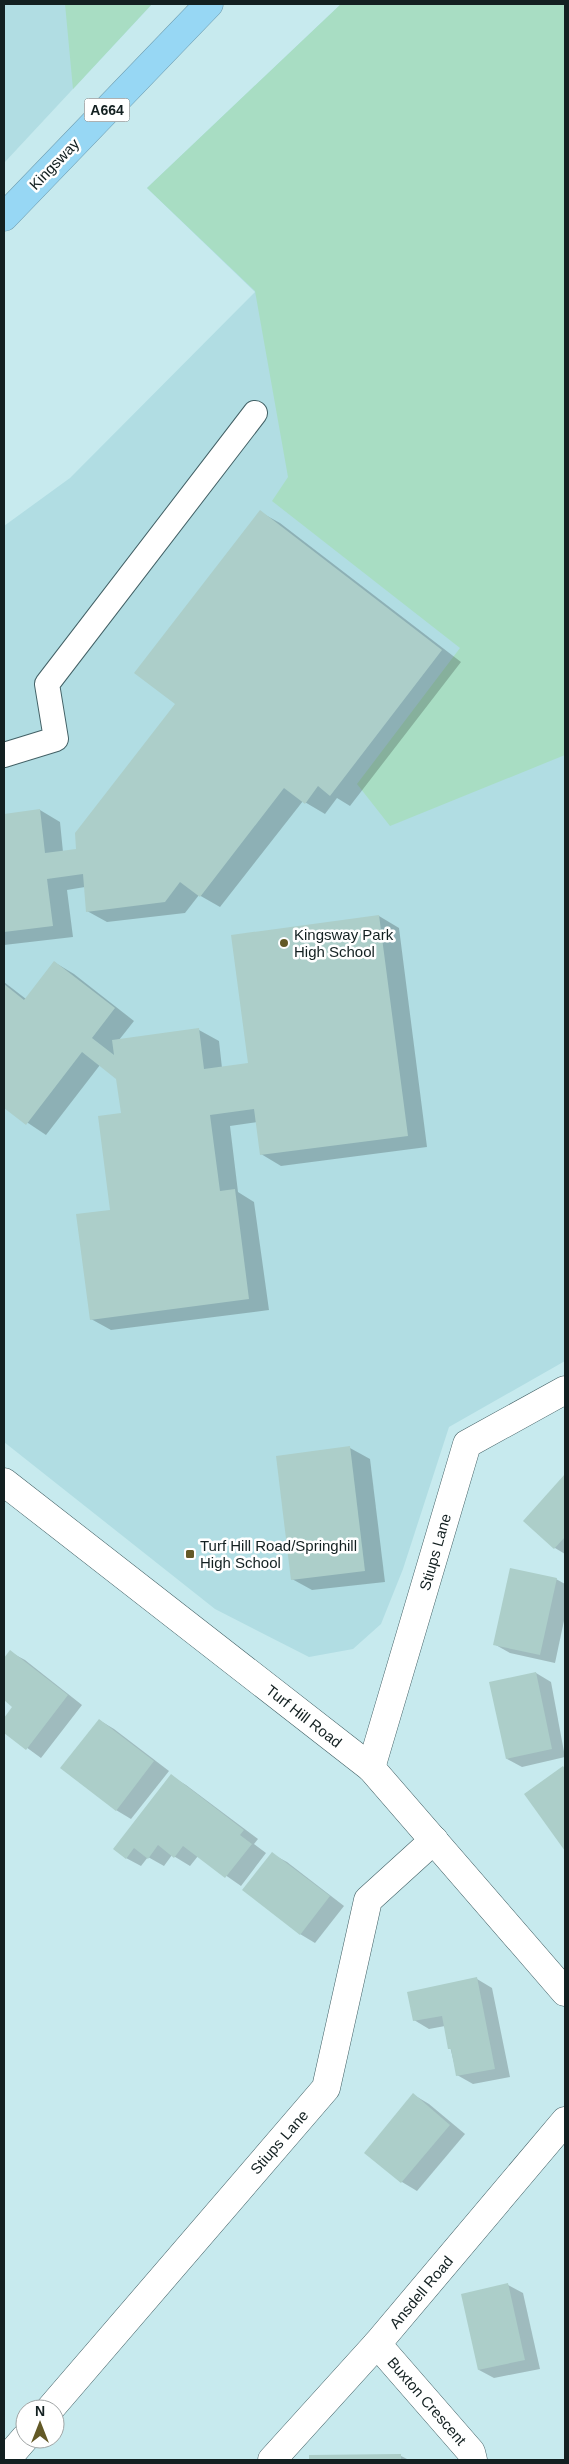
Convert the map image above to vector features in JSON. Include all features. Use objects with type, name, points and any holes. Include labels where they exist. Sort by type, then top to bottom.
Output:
[{"type":"highway","name":"Kingsway","points":[[4,217],[209,4]]},
{"type":"street","name":"Stiups Lane","points":[[371,1768],[467,1444],[565,1390]]},
{"type":"street","name":"Turf Hill Road","points":[[4,1482],[371,1768],[565,1992]]},
{"type":"street","name":"Stiups Lane","points":[[59,2399],[326,2088],[368,1900],[434,1840]]},
{"type":"street","name":"Ansdell Road","points":[[272,2460],[377,2344],[565,2120]]},
{"type":"street","name":"Buxton Crescent","points":[[377,2344],[471,2452],[473,2460]]},
{"type":"street","points":[[6,2460],[16,2449]]},
{"type":"lane","points":[[4,756],[56,739],[47,684],[254,413]]},
{"type":"shaded area","points":[[4,4],[152,4],[4,163]]},
{"type":"shaded area","name":"Kingsway Park High School","points":[[341,4],[565,4],[565,1361],[449,1427],[403,1569],[381,1624],[353,1649],[309,1657],[215,1609],[4,1442],[4,526],[70,478],[255,292],[147,188]]},
{"type":"green space","points":[[65,4],[152,4],[73,89]]},
{"type":"green space","points":[[341,4],[565,4],[565,755],[390,826],[357,784],[460,648],[272,501],[288,477],[255,291],[147,188]]},
{"type":"building","points":[[260,510],[442,650],[330,796],[318,786],[305,804],[284,788],[200,897],[180,882],[165,902],[86,912],[83,874],[47,879],[53,926],[4,932],[4,814],[40,809],[45,853],[76,849],[75,833],[175,704],[134,673]]},
{"type":"building","points":[[379,915],[408,1136],[260,1155],[254,1109],[210,1115],[220,1191],[235,1189],[249,1299],[90,1320],[76,1214],[110,1210],[98,1116],[121,1113],[116,1079],[82,1052],[26,1125],[4,1108],[4,984],[24,1000],[54,961],[115,1008],[92,1038],[114,1055],[112,1040],[199,1028],[204,1069],[248,1063],[231,935]]},
{"type":"building","points":[[350,1446],[365,1571],[291,1580],[276,1456]]},
{"type":"building","points":[[565,1474],[565,1537],[554,1549],[523,1521]]},
{"type":"building","points":[[510,1568],[557,1578],[540,1655],[493,1645]]},
{"type":"building","points":[[10,1650],[68,1695],[26,1750],[4,1733],[4,1718],[12,1707],[4,1700],[4,1658]]},
{"type":"building","points":[[536,1672],[552,1749],[506,1759],[489,1682]]},
{"type":"building","points":[[99,1719],[154,1761],[116,1811],[60,1768]]},
{"type":"building","points":[[563,1766],[565,1769],[565,1851],[524,1794]]},
{"type":"building","points":[[171,1774],[244,1830],[240,1835],[252,1844],[225,1878],[183,1846],[174,1858],[158,1845],[148,1859],[134,1848],[126,1859],[113,1849]]},
{"type":"building","points":[[272,1852],[330,1896],[300,1935],[242,1890]]},
{"type":"building","points":[[477,1977],[495,2069],[456,2076],[451,2049],[448,2049],[442,2016],[413,2021],[407,1992]]},
{"type":"building","points":[[413,2093],[450,2125],[401,2183],[364,2153]]},
{"type":"building","points":[[508,2283],[525,2360],[478,2370],[461,2294]]},
{"type":"building","points":[[401,2454],[401,2460],[309,2460],[309,2455]]},
{"type":"place","name":"Kingsway Park High School","points":[[284,943]]},
{"type":"place","name":"Turf Hill Road/Springhill High School","points":[[190,1554]]}]
